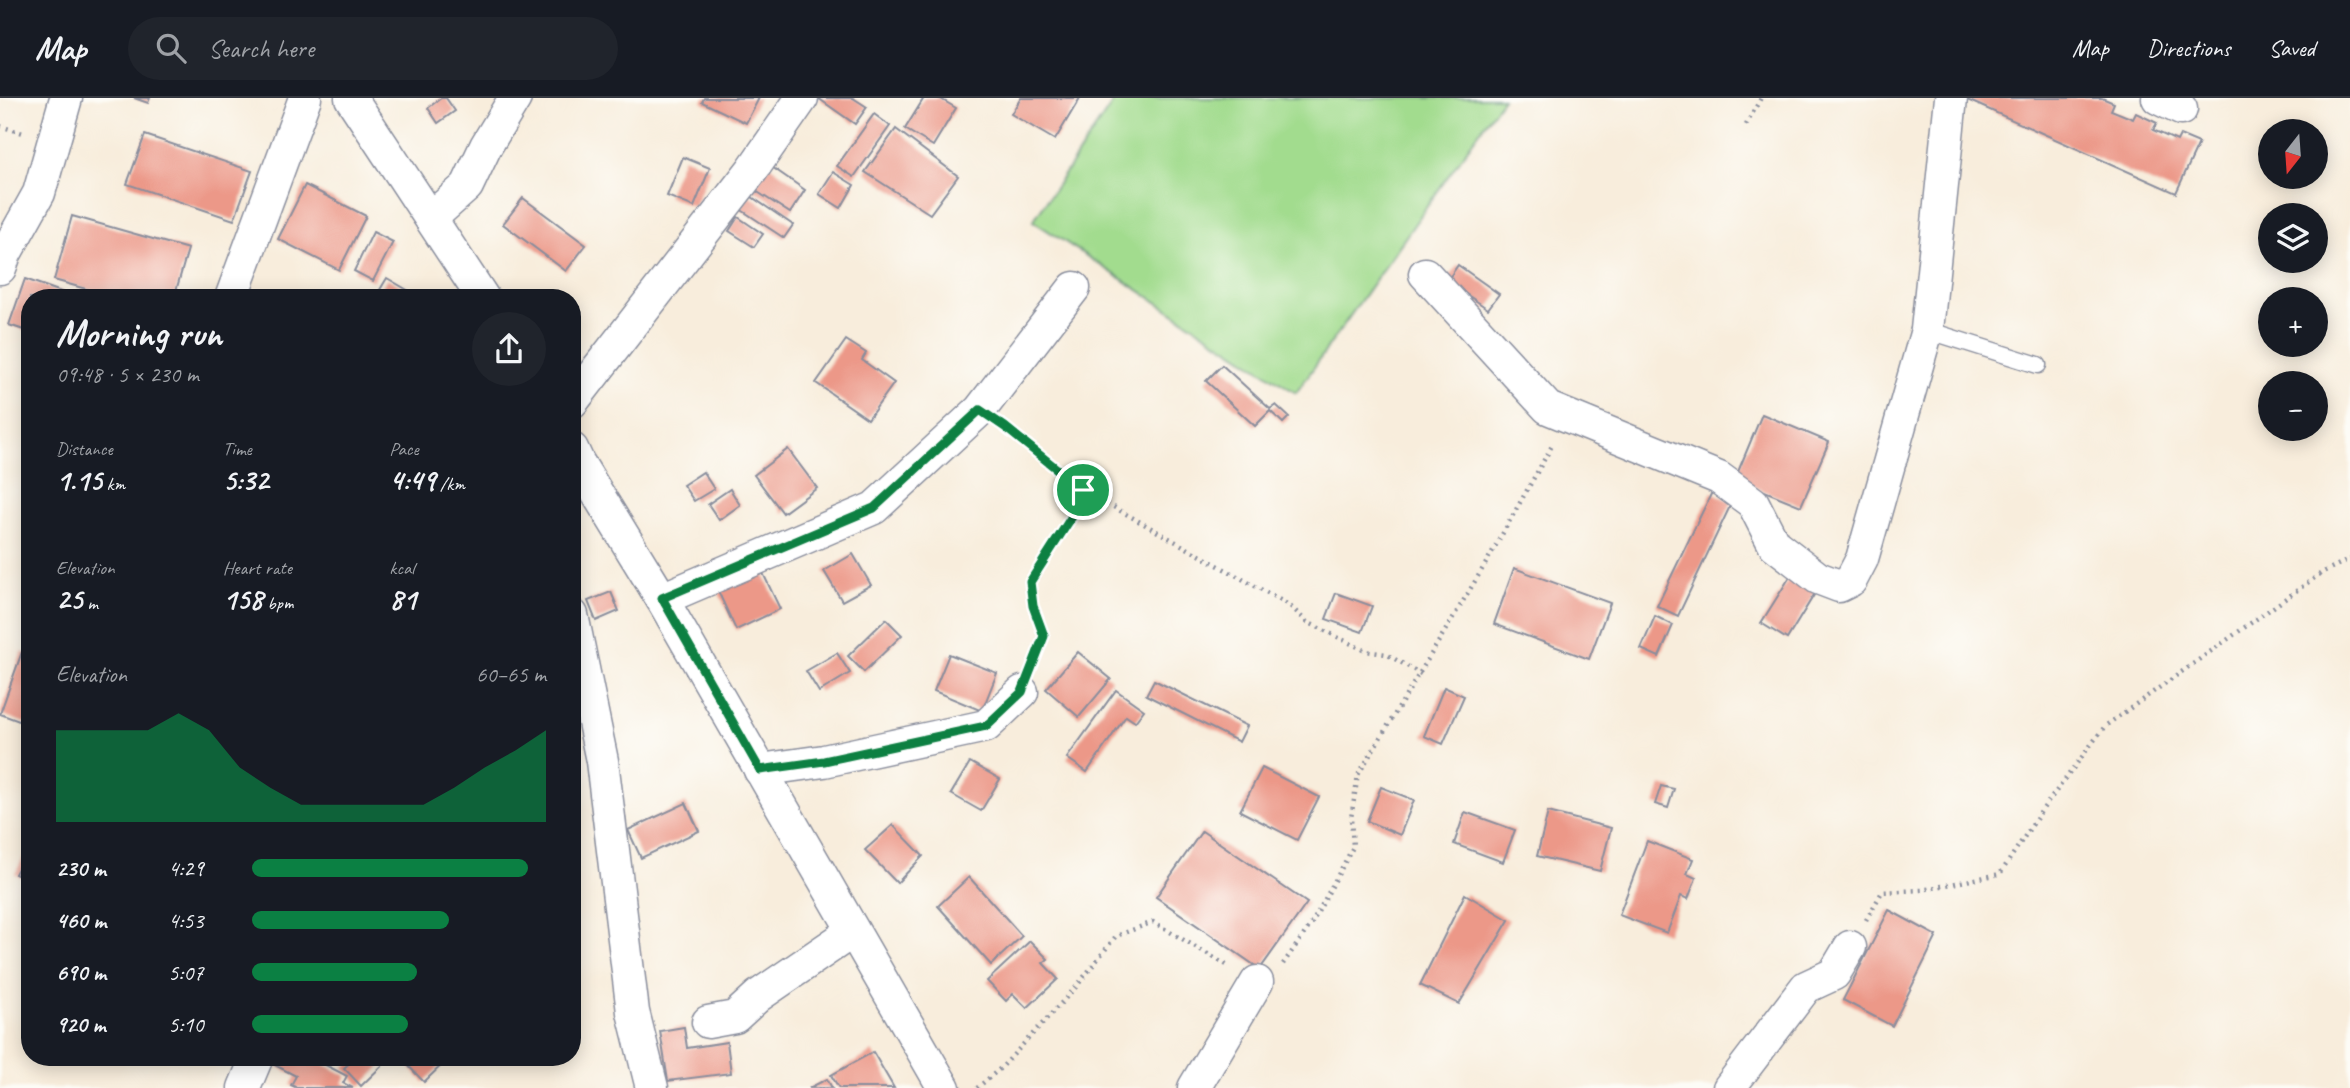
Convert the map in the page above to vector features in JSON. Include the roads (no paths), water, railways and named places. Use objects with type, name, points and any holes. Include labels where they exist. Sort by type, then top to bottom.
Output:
[{"type":"street","points":[[2,261],[39,193],[66,98]]},
{"type":"street","points":[[235,289],[305,98]]},
{"type":"street","points":[[351,98],[477,289]]},
{"type":"street","points":[[431,218],[467,186],[486,146],[515,98]]},
{"type":"street","points":[[581,390],[752,170],[802,98]]},
{"type":"street","points":[[1425,274],[1548,408],[1718,478],[1753,503],[1774,544],[1818,578],[1839,586],[1851,580],[1862,559],[1927,330],[1951,98]]},
{"type":"street","points":[[662,598],[874,508],[980,410],[1074,288]]},
{"type":"street","points":[[581,467],[662,598],[944,1088]]},
{"type":"street","points":[[581,659],[602,761],[633,1012],[652,1088]]},
{"type":"street","points":[[760,770],[824,761],[986,726],[1022,692]]},
{"type":"street","points":[[708,1022],[735,1017],[758,996],[853,931]]},
{"type":"street","points":[[1729,1088],[1806,987],[1834,974],[1850,947]]},
{"type":"street","points":[[1194,1088],[1257,982]]},
{"type":"street","points":[[244,1088],[253,1066]]},
{"type":"lane","points":[[1927,330],[2038,365]]}]
